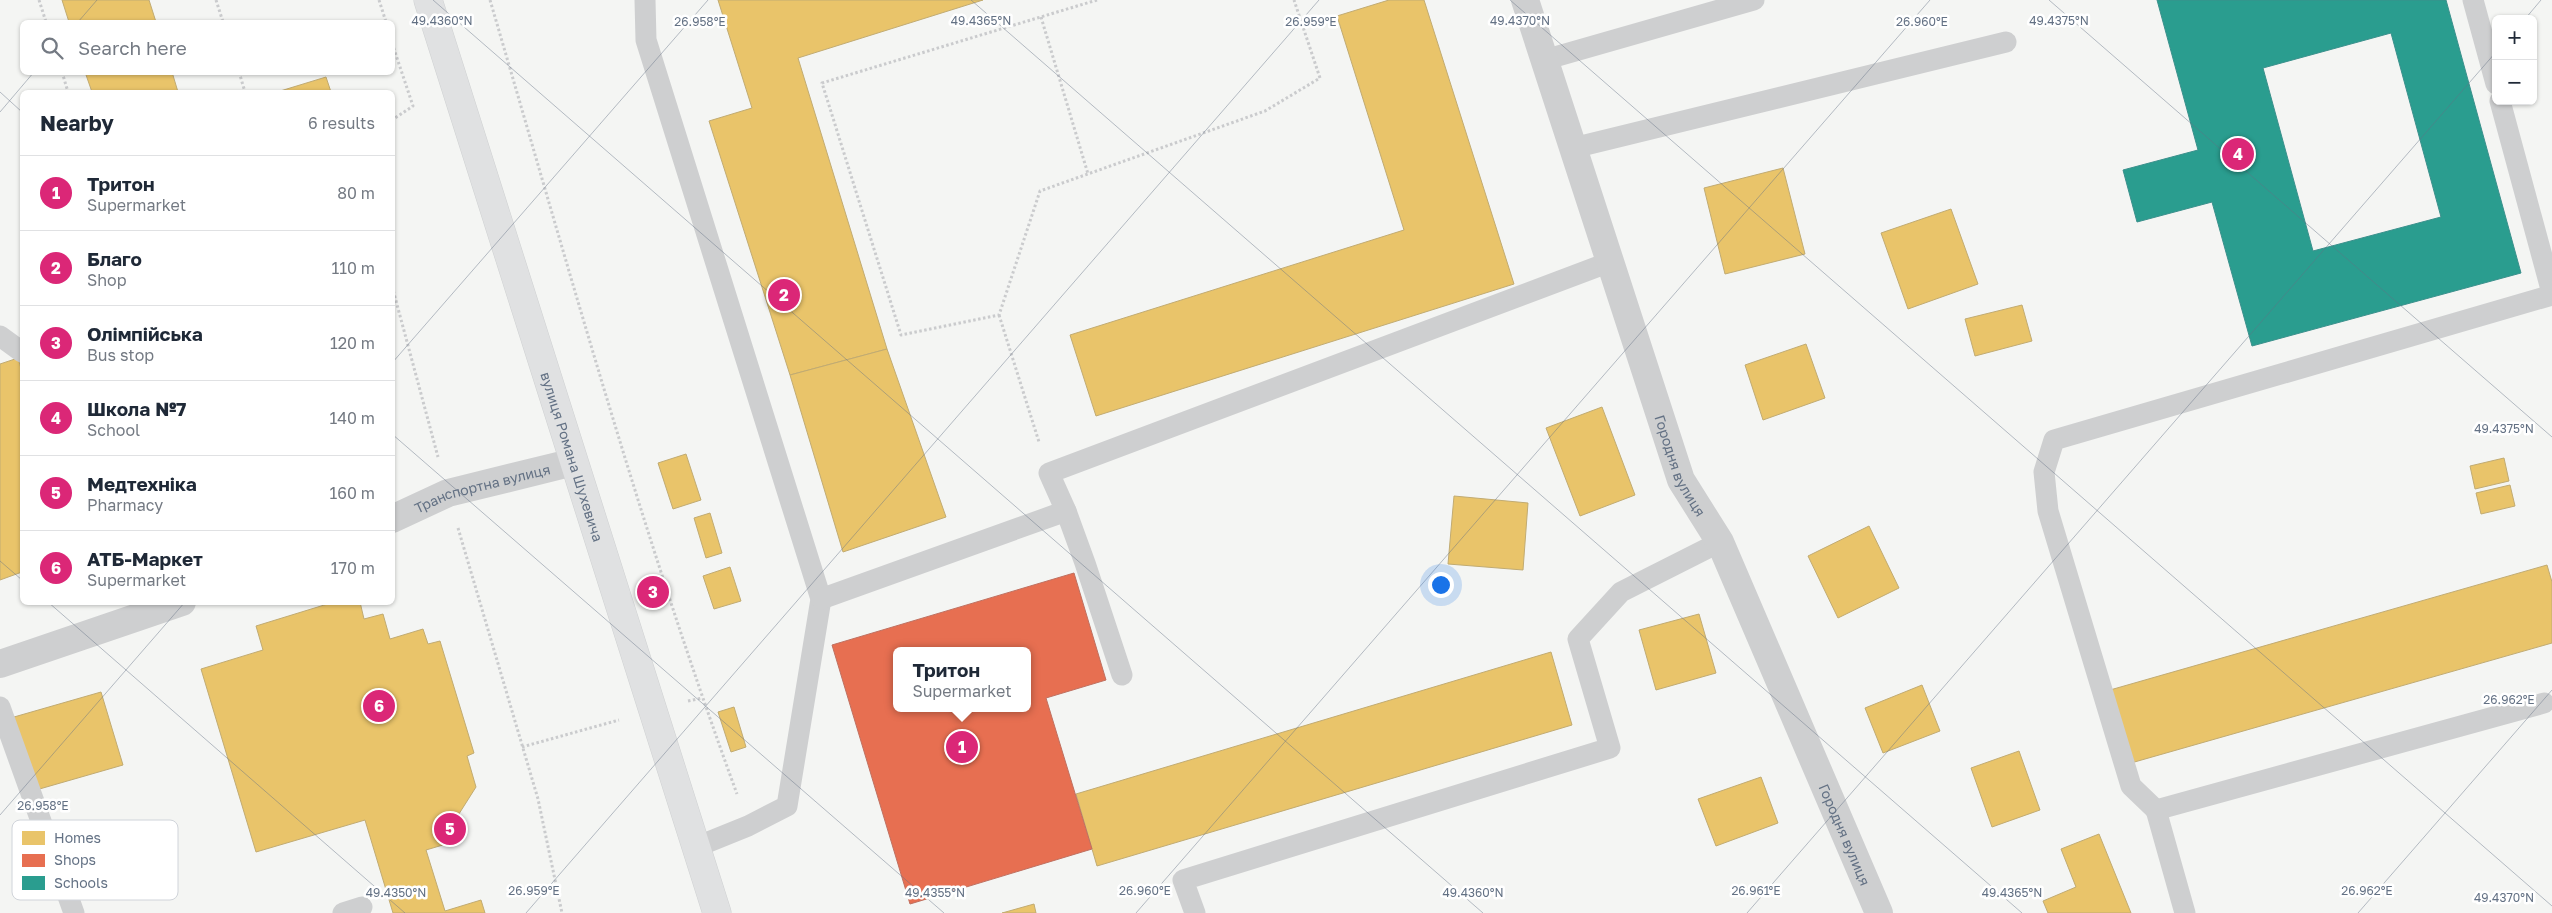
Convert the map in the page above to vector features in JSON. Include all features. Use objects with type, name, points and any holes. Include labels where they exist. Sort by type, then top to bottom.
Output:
[{"type":"main road","name":"вулиця Романа Шухевича","points":[[428,0],[717,913]]},
{"type":"street","name":"Городня вулиця","points":[[1525,0],[1680,480],[1720,542],[1878,913]]},
{"type":"street","name":"Транспортна вулиця","points":[[395,517],[448,493],[574,462]]},
{"type":"street","points":[[0,664],[173,605]]},
{"type":"lane","points":[[645,0],[646,40],[821,599],[787,806],[748,826],[696,847]]},
{"type":"lane","points":[[1544,60],[1754,0]]},
{"type":"lane","points":[[2473,0],[2492,69]]},
{"type":"lane","points":[[1572,148],[2006,42]]},
{"type":"lane","points":[[2185,913],[2156,810],[2131,786],[2048,511],[2044,472],[2054,440],[2552,294],[2501,105]]},
{"type":"lane","points":[[1122,675],[1085,563],[1066,511],[1049,473],[1610,262]]},
{"type":"lane","points":[[0,336],[20,351]]},
{"type":"lane","points":[[821,599],[1066,511]]},
{"type":"lane","points":[[1195,913],[1183,880],[1610,748],[1578,640],[1621,592],[1720,542]]},
{"type":"lane","points":[[2156,810],[2544,703]]},
{"type":"lane","points":[[0,707],[41,820]]},
{"type":"lane","points":[[69,900],[74,913]]},
{"type":"path","points":[[39,0],[45,20]]},
{"type":"path","points":[[216,0],[222,20]]},
{"type":"path","points":[[379,0],[385,20]]},
{"type":"path","points":[[490,0],[639,505],[702,698],[748,826]]},
{"type":"path","points":[[999,315],[901,335],[822,83],[1097,0]]},
{"type":"path","points":[[1049,473],[999,315],[1040,192],[1265,111],[1320,78],[1294,0]]},
{"type":"path","points":[[1041,17],[1088,174]]},
{"type":"path","points":[[395,52],[412,106],[395,118]]},
{"type":"path","points":[[63,75],[67,90]]},
{"type":"path","points":[[240,75],[244,90]]},
{"type":"path","points":[[395,297],[448,493],[538,799],[562,913]]},
{"type":"path","points":[[522,747],[652,710],[702,698]]},
{"type":"building: Homes","points":[[62,0],[149,0],[155,20],[68,20]]},
{"type":"building: Homes","points":[[718,0],[983,0],[798,58],[887,349],[790,375],[709,121],[752,108]]},
{"type":"building: Homes","points":[[1389,0],[1424,0],[1514,284],[1096,416],[1070,335],[1404,230],[1337,16]]},
{"type":"building: Homes","points":[[86,75],[173,75],[177,90],[91,90]]},
{"type":"building: Homes","points":[[326,77],[330,90],[284,90]]},
{"type":"building: Homes","points":[[1783,168],[1805,254],[1725,274],[1704,188]]},
{"type":"building: Homes","points":[[1951,209],[1978,284],[1908,309],[1881,233]]},
{"type":"building: Homes","points":[[2022,305],[2032,341],[1975,356],[1965,319]]},
{"type":"building: Homes","points":[[1806,344],[1825,398],[1763,420],[1745,365]]},
{"type":"building: Homes","points":[[887,349],[946,517],[843,552],[790,375]]},
{"type":"building: Homes","points":[[18,358],[20,365],[20,573],[0,580],[0,364]]},
{"type":"building: Homes","points":[[1602,407],[1635,495],[1580,516],[1546,428]]},
{"type":"building: Homes","points":[[686,454],[701,500],[673,509],[658,463]]},
{"type":"building: Homes","points":[[2504,458],[2509,481],[2475,489],[2470,466]]},
{"type":"building: Homes","points":[[2510,485],[2515,506],[2481,514],[2476,493]]},
{"type":"building: Homes","points":[[1454,496],[1528,503],[1523,570],[1448,564]]},
{"type":"building: Homes","points":[[710,513],[722,553],[706,558],[694,518]]},
{"type":"building: Homes","points":[[1869,526],[1899,588],[1838,618],[1808,556]]},
{"type":"building: Homes","points":[[2547,565],[2552,582],[2552,643],[2131,763],[2110,690]]},
{"type":"building: Homes","points":[[730,567],[741,601],[714,609],[703,576]]},
{"type":"building: Homes","points":[[324,605],[361,605],[364,619],[383,614],[390,639],[423,629],[428,644],[440,641],[474,753],[467,756],[476,787],[457,817],[463,839],[426,850],[445,911],[481,900],[485,913],[393,913],[365,820],[256,852],[201,669],[263,650],[256,626]]},
{"type":"building: Homes","points":[[1699,614],[1716,673],[1656,690],[1639,630]]},
{"type":"building: Homes","points":[[1551,652],[1572,725],[1097,866],[1076,794]]},
{"type":"building: Homes","points":[[1922,685],[1940,731],[1883,753],[1865,708]]},
{"type":"building: Homes","points":[[101,692],[123,765],[36,790],[14,717]]},
{"type":"building: Homes","points":[[734,707],[746,747],[731,752],[718,712]]},
{"type":"building: Homes","points":[[2019,751],[2040,810],[1992,827],[1971,768]]},
{"type":"building: Homes","points":[[1761,777],[1778,823],[1716,846],[1698,799]]},
{"type":"building: Homes","points":[[2099,834],[2131,913],[2048,913],[2043,901],[2076,887],[2061,849]]},
{"type":"building: Homes","points":[[1034,904],[1036,913],[1002,913]]},
{"type":"building: Shops","points":[[1074,573],[1106,680],[1046,698],[1092,849],[910,904],[832,645]]},
{"type":"building: Schools","points":[[2157,0],[2446,0],[2521,273],[2252,346],[2212,202],[2137,222],[2123,170],[2198,150]],"holes":[[[2391,33],[2441,217],[2313,251],[2263,68]]]},
{"type":"place","name":"Школа №7","points":[[2238,154]]},
{"type":"place","name":"Благо","points":[[784,295]]},
{"type":"place","name":"Олiмпiйська","points":[[653,592]]},
{"type":"place","name":"АТБ-Маркет","points":[[379,706]]},
{"type":"place","name":"Тритон","points":[[962,747]]},
{"type":"place","name":"Медтехнiка","points":[[450,829]]}]
